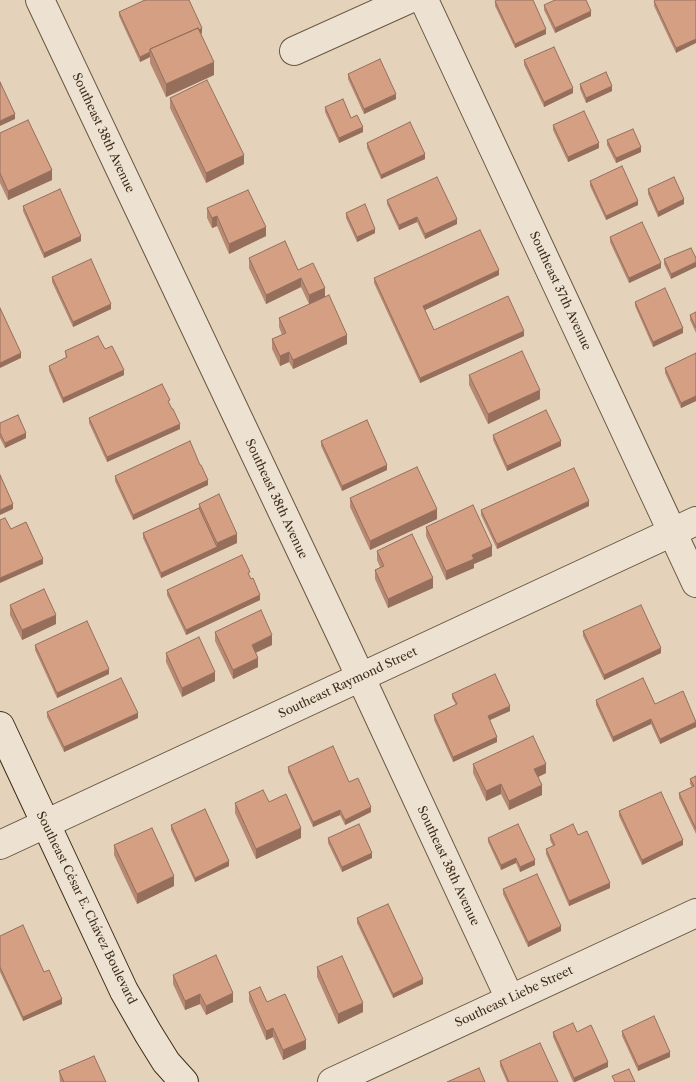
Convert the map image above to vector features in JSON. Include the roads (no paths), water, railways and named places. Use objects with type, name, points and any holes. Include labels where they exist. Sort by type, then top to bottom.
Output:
[{"type":"street","name":"Southeast 38th Avenue","points":[[40,0],[510,999]]},
{"type":"street","points":[[294,51],[407,0]]},
{"type":"street","name":"Southeast 37th Avenue","points":[[424,0],[684,527],[696,583]]},
{"type":"street","name":"Southeast Raymond Street","points":[[0,845],[684,527]]},
{"type":"street","name":"Southeast César E. Chávez Boulevard","points":[[0,726],[124,991],[162,1054],[184,1082]]},
{"type":"street","name":"Southeast Liebe Street","points":[[332,1082],[696,913]]}]
